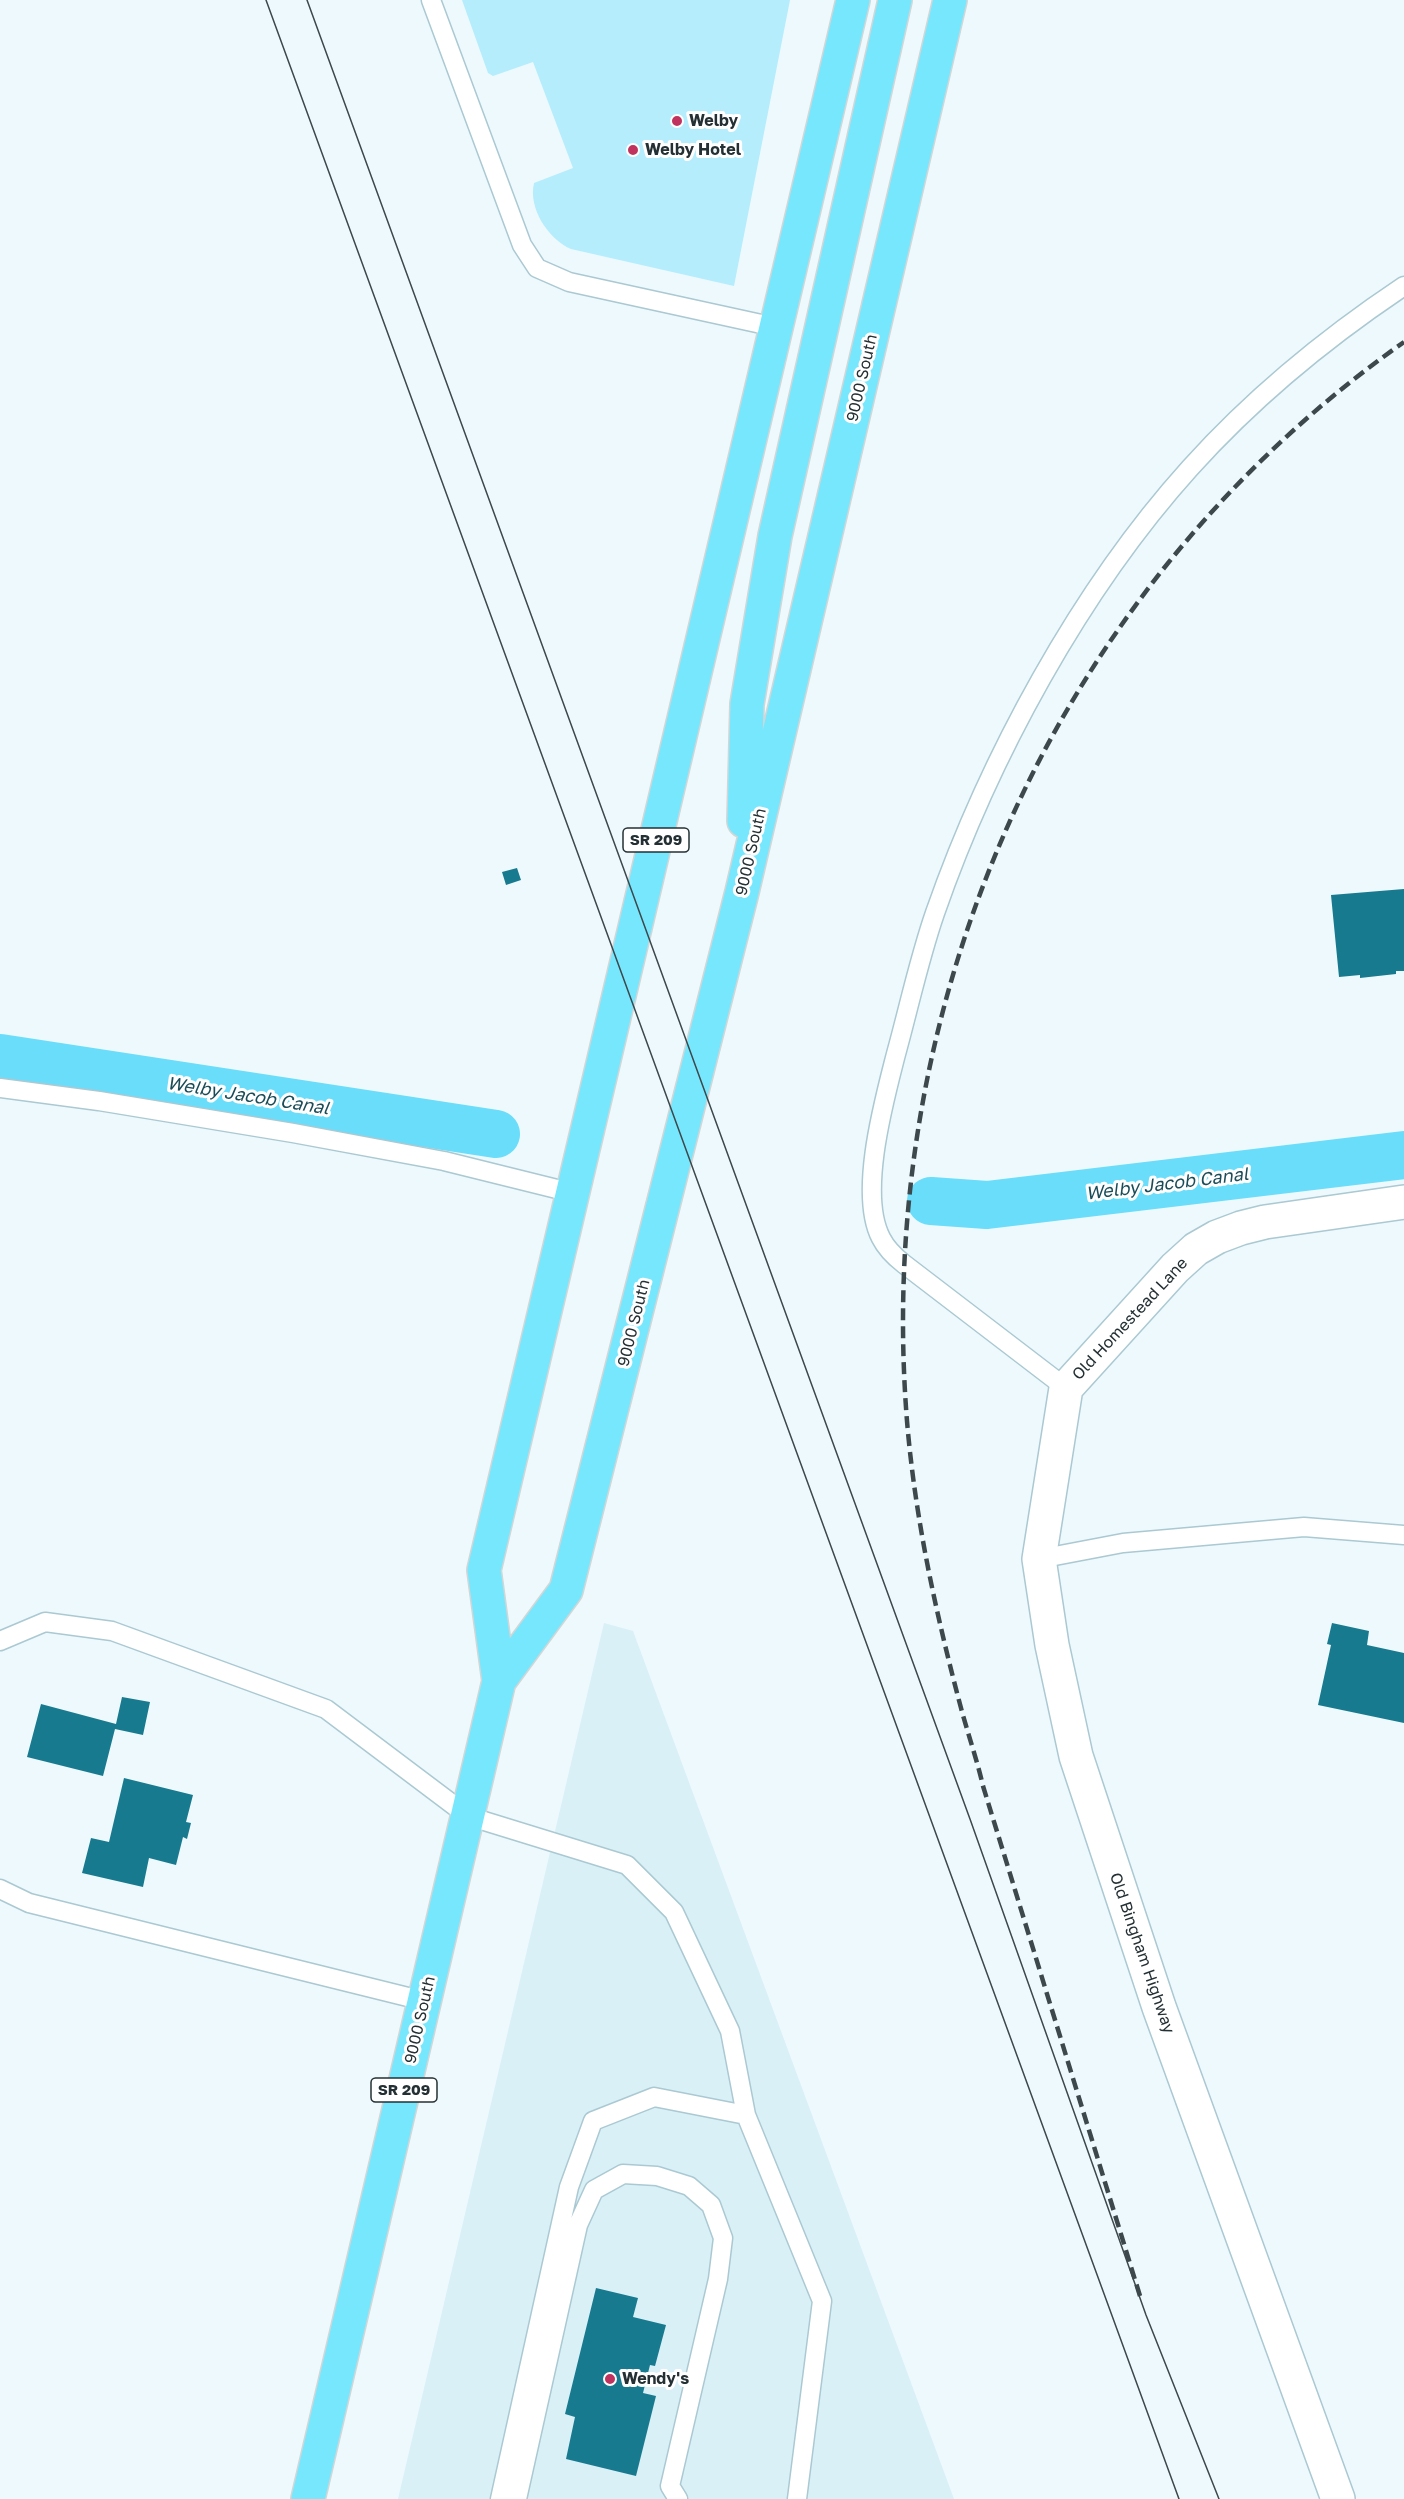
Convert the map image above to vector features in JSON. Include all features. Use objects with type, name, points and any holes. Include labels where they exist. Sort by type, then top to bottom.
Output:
[{"type":"main road","name":"9000 South","points":[[308,2499],[499,1681],[484,1570],[853,0]]},
{"type":"main road","points":[[742,892],[747,704],[775,536],[895,0]]},
{"type":"main road","name":"9000 South","points":[[499,1681],[566,1590],[742,892],[950,0]]},
{"type":"street","name":"Old Homestead Lane","points":[[1066,1388],[1174,1268],[1196,1249],[1217,1237],[1265,1222],[1404,1202]]},
{"type":"street","name":"Old Bingham Highway","points":[[1066,1388],[1039,1559],[1052,1645],[1076,1756],[1159,2007],[1338,2499]]},
{"type":"lane","points":[[431,0],[522,245],[537,268],[569,282],[775,327]]},
{"type":"lane","points":[[1066,1388],[892,1254],[880,1237],[873,1216],[872,1176],[883,1105],[935,915],[968,828],[1023,713],[1082,611],[1133,539],[1190,468],[1264,394],[1328,339],[1404,286]]},
{"type":"lane","points":[[0,1088],[99,1101],[293,1133],[444,1161],[573,1193]]},
{"type":"lane","points":[[1039,1559],[1123,1543],[1304,1527],[1404,1534]]},
{"type":"lane","points":[[0,1641],[45,1622],[111,1631],[326,1709],[468,1816],[627,1864],[674,1912],[730,2031],[746,2115],[822,2301],[797,2499]]},
{"type":"lane","points":[[0,1889],[29,1903],[424,2001]]},
{"type":"lane","points":[[500,2499],[569,2187],[593,2121],[654,2097],[746,2115]]},
{"type":"lane","points":[[517,2499],[579,2225],[594,2190],[623,2174],[657,2176],[689,2186],[711,2205],[723,2238],[718,2279],[670,2486],[678,2499]]},
{"type":"shaded area","points":[[462,0],[790,0],[734,286],[571,249],[555,238],[537,212],[533,193],[534,183],[573,168],[533,62],[493,76],[488,73]]},
{"type":"shaded area","points":[[604,1623],[633,1631],[954,2499],[398,2499]]},
{"type":"building","points":[[517,868],[521,880],[506,885],[502,872]]},
{"type":"building","points":[[1404,889],[1404,971],[1360,978],[1360,975],[1339,977],[1331,895]]},
{"type":"building","points":[[1332,1623],[1369,1631],[1367,1645],[1404,1653],[1404,1723],[1318,1705],[1331,1645],[1327,1644]]},
{"type":"building","points":[[122,1697],[150,1702],[143,1735],[115,1729],[103,1776],[27,1757],[41,1704],[116,1724]]},
{"type":"building","points":[[124,1778],[193,1795],[186,1822],[191,1823],[187,1839],[183,1837],[176,1865],[149,1858],[143,1887],[82,1873],[91,1838],[109,1842]]},
{"type":"building","name":"Wendy's","points":[[596,2288],[638,2298],[633,2317],[666,2325],[655,2366],[650,2365],[643,2393],[656,2396],[636,2476],[566,2459],[575,2417],[565,2414]]},
{"type":"waterway","name":"Welby Jacob Canal","points":[[0,1058],[496,1134]]},
{"type":"waterway","name":"Welby Jacob Canal","points":[[931,1201],[987,1205],[1404,1155]]},
{"type":"tram line","points":[[266,0],[1179,2499]]},
{"type":"tram line","points":[[307,0],[970,1819],[1146,2315],[1219,2499]]},
{"type":"railway","points":[[1140,2296],[983,1786],[952,1673],[921,1530],[907,1421],[904,1264],[922,1109],[958,959],[1013,815],[1085,680],[1175,554],[1282,441],[1404,342]]},
{"type":"place","name":"Welby","points":[[677,121]]},
{"type":"place","name":"Welby Hotel","points":[[633,150]]},
{"type":"place","name":"Wendy's","points":[[610,2379]]}]
